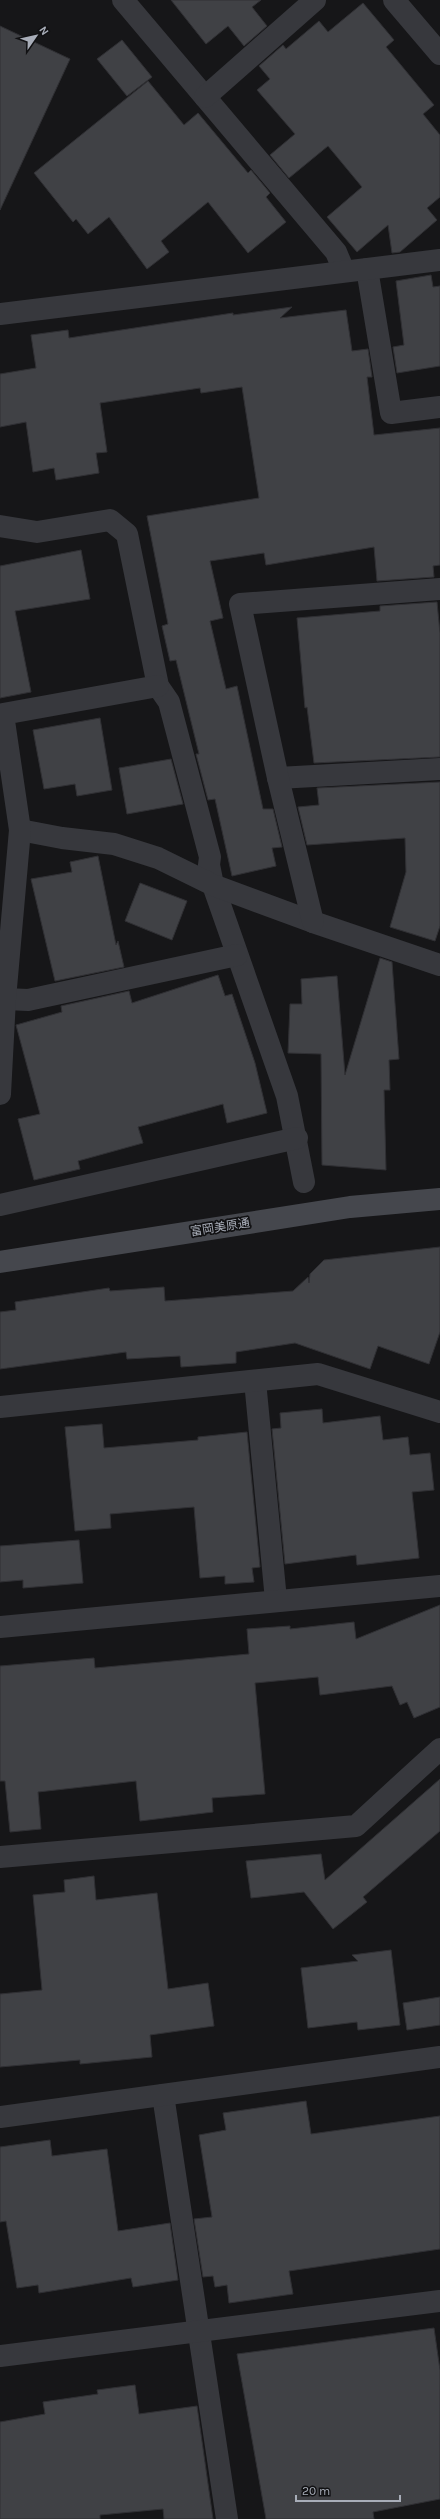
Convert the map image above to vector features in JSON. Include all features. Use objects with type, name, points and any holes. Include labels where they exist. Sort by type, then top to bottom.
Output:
[{"type":"street","points":[[123,0],[336,252],[344,271]]},
{"type":"street","points":[[205,97],[315,0]]},
{"type":"street","points":[[394,0],[440,54]]},
{"type":"street","points":[[0,314],[440,260]]},
{"type":"street","points":[[367,269],[391,413],[440,407]]},
{"type":"street","points":[[0,526],[37,532],[110,520],[127,534],[158,686],[169,702],[210,857],[209,865],[213,885],[287,1096],[297,1138],[304,1182]]},
{"type":"street","points":[[313,922],[278,778],[240,604],[440,589]]},
{"type":"street","points":[[0,1094],[5,999],[20,830],[3,714],[158,686]]},
{"type":"street","points":[[278,778],[440,769]]},
{"type":"street","points":[[20,830],[62,838],[114,844],[158,858],[213,885],[313,922],[440,965]]},
{"type":"street","points":[[5,999],[28,1000],[237,955]]},
{"type":"street","points":[[0,1205],[297,1138]]},
{"type":"street","name":"富岡美原通","points":[[0,1262],[350,1207],[440,1199]]},
{"type":"street","points":[[0,1407],[318,1374],[440,1412]]},
{"type":"street","points":[[255,1381],[276,1600]]},
{"type":"street","points":[[0,1627],[276,1600],[440,1586]]},
{"type":"street","points":[[0,1857],[356,1826],[440,1750]]},
{"type":"street","points":[[0,2117],[440,2057]]},
{"type":"street","points":[[163,2095],[200,2332],[227,2519]]},
{"type":"street","points":[[0,2356],[440,2301]]},
{"type":"building","points":[[171,0],[261,0],[252,7],[267,26],[244,46],[228,26],[206,44]]},
{"type":"building","points":[[363,3],[394,40],[386,47],[434,105],[423,114],[440,135],[440,197],[427,208],[437,220],[400,252],[392,253],[388,225],[357,252],[327,217],[362,187],[328,146],[289,178],[270,155],[295,134],[257,90],[270,79],[259,66],[283,45],[286,49],[319,21],[328,32]]},
{"type":"building","points":[[0,26],[70,59],[0,210]]},
{"type":"building","points":[[122,40],[152,77],[127,96],[97,59]]},
{"type":"building","points":[[148,81],[184,125],[198,113],[248,173],[251,170],[270,193],[266,197],[286,222],[248,253],[208,202],[161,241],[169,252],[147,269],[109,217],[88,234],[76,219],[73,222],[34,173]]},
{"type":"building","points":[[431,275],[433,287],[440,286],[440,366],[397,373],[393,347],[404,345],[396,281]]},
{"type":"building","points":[[292,307],[280,318],[346,310],[352,351],[368,349],[372,377],[367,377],[374,435],[440,428],[440,565],[433,566],[434,577],[377,581],[374,547],[266,565],[264,553],[210,561],[223,618],[210,621],[226,689],[237,686],[263,809],[273,809],[282,847],[272,848],[276,866],[232,876],[215,799],[208,800],[196,754],[199,754],[176,660],[170,661],[162,626],[168,624],[147,516],[259,498],[242,387],[201,393],[200,388],[100,403],[107,452],[96,453],[99,473],[56,480],[54,468],[33,472],[26,422],[0,427],[0,374],[36,368],[31,335],[68,330],[69,338],[233,313],[233,315]]},
{"type":"building","points":[[81,550],[90,599],[15,611],[31,692],[0,698],[0,566]]},
{"type":"building","points":[[437,602],[440,633],[440,757],[314,763],[307,707],[305,708],[297,618],[380,611],[380,606]]},
{"type":"building","points":[[100,718],[112,790],[77,796],[75,784],[44,789],[33,730]]},
{"type":"building","points":[[171,759],[183,804],[127,814],[119,768]]},
{"type":"building","points":[[440,782],[440,926],[435,941],[390,927],[406,872],[405,838],[307,845],[298,807],[319,805],[317,788]]},
{"type":"building","points":[[98,856],[116,945],[118,941],[124,967],[55,981],[31,879],[72,872],[70,862]]},
{"type":"building","points":[[140,883],[187,901],[172,940],[125,921]]},
{"type":"building","points":[[380,958],[392,962],[399,1059],[389,1060],[390,1090],[384,1090],[386,1170],[322,1165],[321,1054],[288,1053],[290,1004],[302,1004],[301,979],[337,976],[345,1075]]},
{"type":"building","points":[[218,975],[225,996],[232,994],[255,1063],[267,1113],[227,1123],[223,1104],[138,1127],[143,1143],[78,1161],[80,1169],[34,1180],[18,1119],[40,1114],[16,1025],[62,1012],[61,1006],[129,991],[132,1003]]},
{"type":"building","points":[[440,1247],[440,1332],[429,1364],[378,1346],[370,1369],[295,1343],[236,1352],[236,1363],[181,1367],[180,1356],[127,1359],[126,1352],[0,1369],[0,1312],[16,1310],[15,1302],[109,1288],[110,1291],[164,1287],[165,1301],[293,1291],[308,1277],[309,1283],[310,1274],[324,1260]]},
{"type":"building","points":[[322,1409],[323,1423],[380,1416],[383,1440],[408,1437],[410,1455],[430,1453],[434,1490],[412,1492],[419,1558],[357,1565],[356,1555],[285,1564],[272,1429],[281,1428],[280,1413]]},
{"type":"building","points":[[102,1424],[104,1448],[198,1440],[198,1437],[247,1432],[260,1567],[252,1568],[254,1582],[225,1584],[225,1576],[200,1578],[194,1507],[110,1514],[111,1528],[75,1531],[65,1427]]},
{"type":"building","points":[[79,1540],[83,1583],[23,1588],[23,1580],[0,1582],[0,1546]]},
{"type":"building","points":[[440,1605],[440,1707],[414,1718],[407,1702],[400,1705],[392,1686],[320,1695],[318,1677],[255,1683],[265,1794],[212,1798],[213,1812],[140,1821],[136,1781],[38,1792],[41,1829],[10,1832],[5,1781],[0,1781],[0,1666],[94,1658],[95,1668],[249,1654],[247,1629],[290,1626],[290,1629],[354,1622],[356,1639]]},
{"type":"building","points":[[440,1779],[440,1831],[363,1897],[367,1902],[333,1929],[304,1892],[251,1898],[246,1861],[321,1854],[325,1880]]},
{"type":"building","points":[[94,1876],[96,1900],[157,1893],[168,1989],[208,1983],[214,2026],[150,2035],[152,2057],[80,2064],[80,2060],[0,2067],[0,1994],[42,1990],[33,1895],[65,1892],[64,1880]]},
{"type":"building","points":[[391,1950],[400,2025],[358,2030],[357,2022],[308,2028],[301,1968],[358,1961],[352,1955]]},
{"type":"building","points":[[440,1997],[440,2025],[407,2030],[403,2003]]},
{"type":"building","points":[[306,2101],[311,2134],[440,2116],[440,2249],[289,2271],[293,2294],[229,2303],[227,2285],[215,2287],[213,2276],[203,2277],[194,2219],[212,2217],[199,2135],[226,2130],[223,2113]]},
{"type":"building","points":[[50,2140],[52,2156],[107,2149],[118,2231],[170,2223],[178,2280],[133,2287],[131,2278],[39,2293],[38,2285],[17,2288],[6,2221],[0,2222],[0,2147]]},
{"type":"building","points":[[434,2328],[440,2370],[440,2499],[373,2512],[374,2519],[266,2519],[237,2354]]},
{"type":"building","points":[[135,2385],[139,2414],[197,2406],[213,2519],[164,2519],[163,2509],[100,2515],[100,2519],[0,2519],[0,2422],[45,2414],[43,2402],[98,2394],[97,2390]]}]
